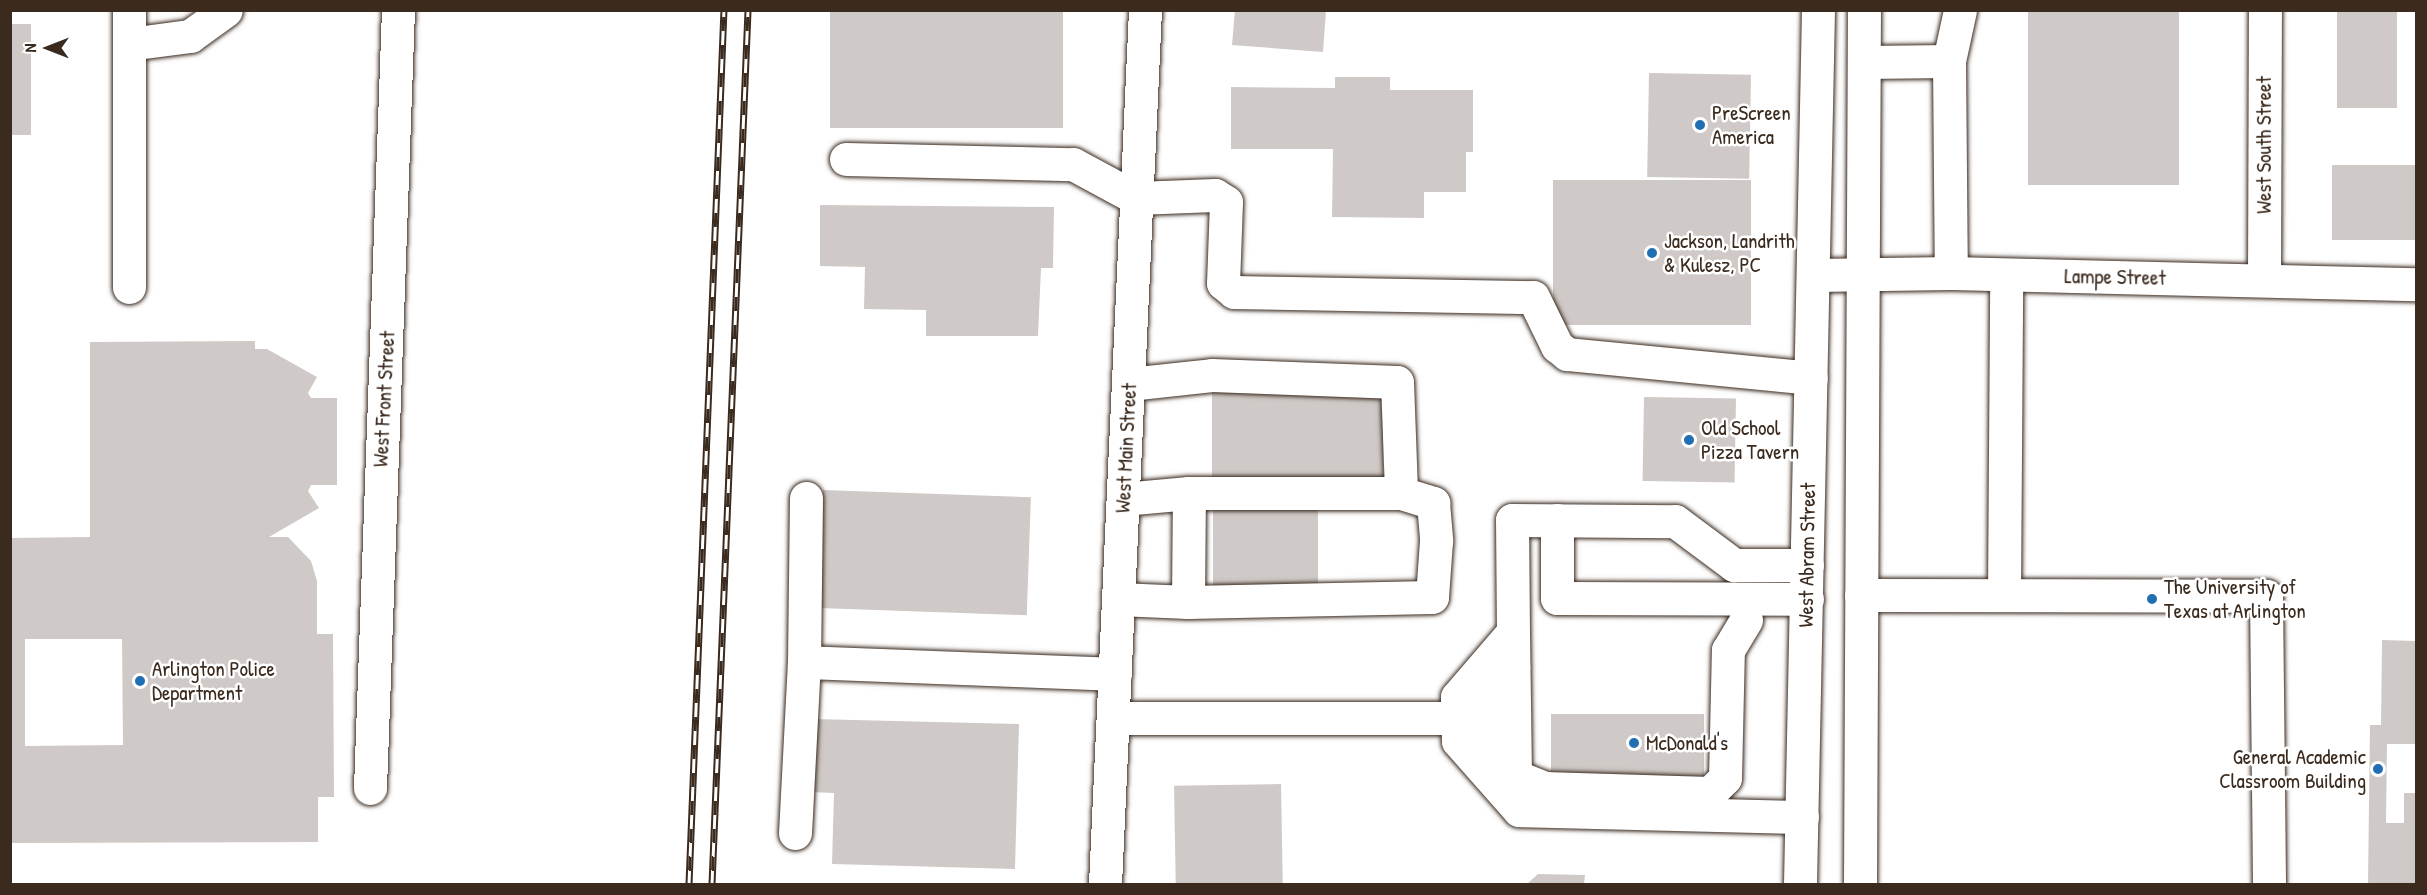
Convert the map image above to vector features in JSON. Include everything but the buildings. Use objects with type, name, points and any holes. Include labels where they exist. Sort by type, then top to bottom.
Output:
[{"type":"street","points":[[129,10],[129,287]]},
{"type":"street","points":[[129,44],[190,36],[226,10]]},
{"type":"street","name":"West Front Street","points":[[370,788],[398,10]]},
{"type":"street","name":"West Main Street","points":[[1105,885],[1145,10]]},
{"type":"street","name":"West Abram Street","points":[[1800,885],[1818,10]]},
{"type":"street","points":[[1860,885],[1864,10]]},
{"type":"street","points":[[1951,273],[1949,61],[1960,10]]},
{"type":"street","name":"West South Street","points":[[2264,280],[2265,10]]},
{"type":"street","points":[[1864,62],[1949,61]]},
{"type":"street","points":[[846,159],[1073,164],[1136,198],[1215,195],[1226,202],[1223,284],[1234,292],[1533,297],[1557,346],[1567,354],[1811,378]]},
{"type":"street","name":"Lampe Street","points":[[1814,275],[1951,273],[2416,284]]},
{"type":"street","points":[[2004,595],[2006,275]]},
{"type":"street","points":[[1129,384],[1212,375],[1397,382],[1401,493]]},
{"type":"street","points":[[1188,602],[1190,493]]},
{"type":"street","points":[[1118,599],[1188,602],[1431,597],[1436,541],[1433,503],[1401,493],[1190,493],[1123,499]]},
{"type":"street","points":[[795,833],[804,662],[806,498]]},
{"type":"street","points":[[1747,609],[1728,650],[1725,778],[1710,792],[1544,788],[1515,776],[1512,520],[1675,521],[1734,565],[1807,565]]},
{"type":"street","points":[[1557,520],[1557,598],[1747,609],[1806,599]]},
{"type":"street","points":[[1861,595],[2266,596],[2269,885]]},
{"type":"street","points":[[1743,817],[1747,609]]},
{"type":"street","points":[[1513,632],[1457,697],[1457,718],[1458,741],[1519,810],[1802,817]]},
{"type":"street","points":[[804,662],[1115,674]]},
{"type":"street","points":[[1113,718],[1457,718]]},
{"type":"railway","points":[[689,884],[724,10]]},
{"type":"railway","points":[[712,884],[748,10]]},
{"type":"place","name":"PreScreen America","points":[[1700,125]]},
{"type":"place","name":"Jackson, Landrith & Kulesz, PC","points":[[1652,253]]},
{"type":"place","name":"Old School Pizza Tavern","points":[[1689,440]]},
{"type":"place","name":"The University of Texas at Arlington","points":[[2152,599]]},
{"type":"place","name":"Arlington Police Department","points":[[140,681]]},
{"type":"place","name":"McDonald's","points":[[1634,743]]},
{"type":"place","name":"General Academic Classroom Building","points":[[2378,769]]}]
